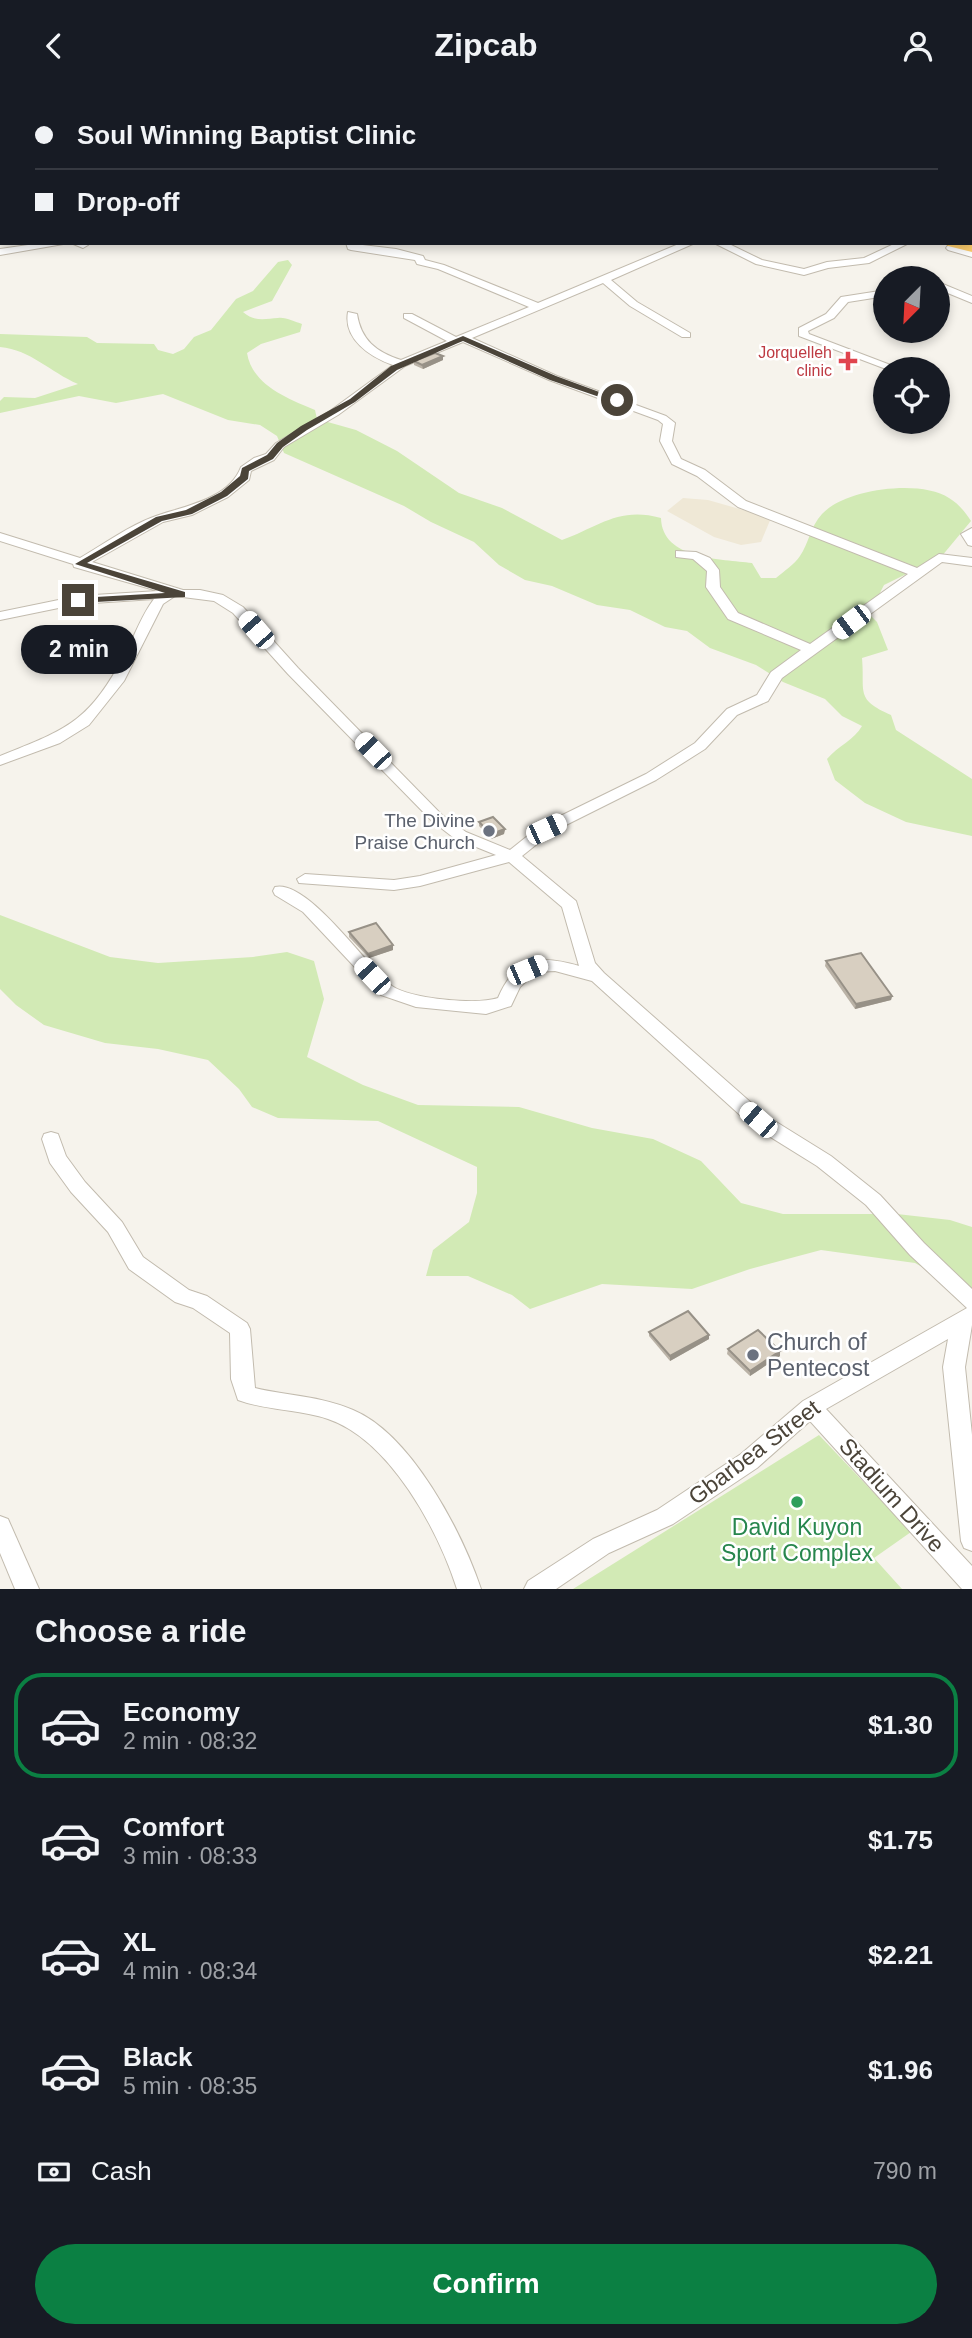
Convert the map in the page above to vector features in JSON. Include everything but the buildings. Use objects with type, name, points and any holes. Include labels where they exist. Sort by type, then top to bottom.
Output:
[{"type":"street","points":[[0,252],[50,245]]},
{"type":"street","points":[[351,245],[358,249],[373,248],[420,258],[420,262],[441,267],[539,307]]},
{"type":"street","points":[[79,564],[159,519],[188,512],[224,494],[244,477],[245,470],[270,457],[280,445],[334,413],[401,363],[685,245]]},
{"type":"street","points":[[723,245],[759,262],[804,272],[827,265],[866,261],[900,245]]},
{"type":"street","points":[[953,245],[951,248],[956,251],[972,254]]},
{"type":"street","points":[[606,280],[616,291],[651,316],[686,335]]},
{"type":"street","points":[[950,290],[972,300]]},
{"type":"street","points":[[873,295],[845,299],[830,316],[803,330],[804,336],[873,361]]},
{"type":"street","points":[[352,314],[357,337],[369,351],[401,363]]},
{"type":"street","points":[[408,316],[553,378],[662,418],[668,423],[666,441],[676,461],[701,473],[742,504],[918,573]]},
{"type":"street","points":[[972,531],[967,534],[972,542]]},
{"type":"street","points":[[0,537],[175,595]]},
{"type":"street","points":[[681,554],[705,561],[713,570],[713,587],[733,616],[812,650]]},
{"type":"street","points":[[305,879],[394,885],[420,881],[512,856],[546,829],[651,777],[700,746],[732,712],[763,698],[776,675],[897,591],[939,558],[972,562]]},
{"type":"street","points":[[0,616],[78,600],[164,594],[200,594],[218,599],[238,610],[293,671],[437,818],[460,835],[512,856],[570,905],[587,965],[598,977],[758,1120],[824,1161],[873,1200],[918,1249],[969,1313],[954,1367],[972,1541]]},
{"type":"street","points":[[0,761],[83,723],[122,674],[158,602],[175,595]]},
{"type":"street","points":[[281,891],[309,908],[387,991],[416,1002],[486,1008],[505,1002],[511,982],[527,970],[546,962],[598,977]]},
{"type":"street","points":[[51,1139],[57,1158],[78,1187],[115,1227],[136,1263],[182,1296],[200,1302],[240,1329],[240,1380],[246,1394],[260,1399],[316,1406],[364,1425],[400,1461],[440,1523],[463,1567],[469,1589]]},
{"type":"street","name":"Gbarbea Street","points":[[536,1589],[601,1546],[665,1517],[749,1461],[811,1407],[969,1313]]},
{"type":"street","name":"Stadium Drive","points":[[811,1407],[972,1583]]},
{"type":"street","points":[[0,1526],[27,1589]]},
{"type":"shaded area","points":[[683,498],[708,500],[771,518],[761,542],[741,545],[714,537],[667,511]]},
{"type":"green space","points":[[288,260],[292,265],[272,301],[243,312],[255,319],[284,318],[302,324],[300,332],[261,344],[247,353],[256,374],[283,396],[315,410],[317,419],[356,430],[397,451],[459,493],[502,508],[562,540],[621,516],[646,515],[661,518],[664,532],[671,542],[682,550],[710,558],[752,563],[761,578],[776,578],[800,556],[822,514],[847,498],[883,489],[902,488],[936,492],[956,503],[971,521],[941,557],[884,585],[869,614],[877,622],[888,650],[862,658],[863,687],[864,694],[872,704],[891,715],[896,730],[972,779],[972,836],[906,822],[865,803],[835,780],[827,759],[862,726],[842,716],[825,699],[783,682],[756,665],[710,648],[687,631],[665,627],[630,610],[597,605],[552,586],[525,580],[499,565],[474,542],[404,506],[284,453],[277,436],[260,425],[228,420],[163,394],[116,403],[79,396],[0,413],[0,401],[4,397],[35,398],[78,384],[21,352],[0,347],[0,334],[87,337],[97,343],[154,344],[158,350],[173,354],[184,349],[194,337],[211,330],[236,299],[253,291],[278,262]]},
{"type":"green space","points":[[0,915],[110,957],[158,963],[287,952],[314,961],[324,999],[307,1057],[363,1085],[418,1105],[519,1107],[592,1128],[653,1139],[701,1161],[741,1203],[783,1214],[897,1214],[950,1220],[972,1227],[972,1314],[953,1284],[915,1263],[821,1250],[750,1269],[692,1289],[602,1284],[530,1309],[512,1295],[468,1276],[426,1276],[433,1250],[469,1222],[477,1193],[477,1167],[378,1121],[278,1118],[252,1107],[239,1089],[208,1060],[158,1049],[105,1043],[44,1025],[16,1005],[0,989]]},
{"type":"green space","name":"David Kuyon Sport Complex","points":[[819,1435],[911,1532],[874,1558],[902,1589],[573,1589]]},
{"type":"place","name":"Jorquelleh clinic","points":[[848,361]]},
{"type":"place","name":"The Divine Praise Church","points":[[489,831]]},
{"type":"place","name":"Church of Pentecost","points":[[753,1355]]},
{"type":"place","name":"David Kuyon Sport Complex","points":[[797,1502]]},
{"type":"route","points":[[78,600],[182,594],[79,564],[159,519],[188,512],[224,494],[244,477],[245,470],[270,457],[280,445],[304,428],[352,401],[401,363],[463,338],[553,378],[617,400]]}]
